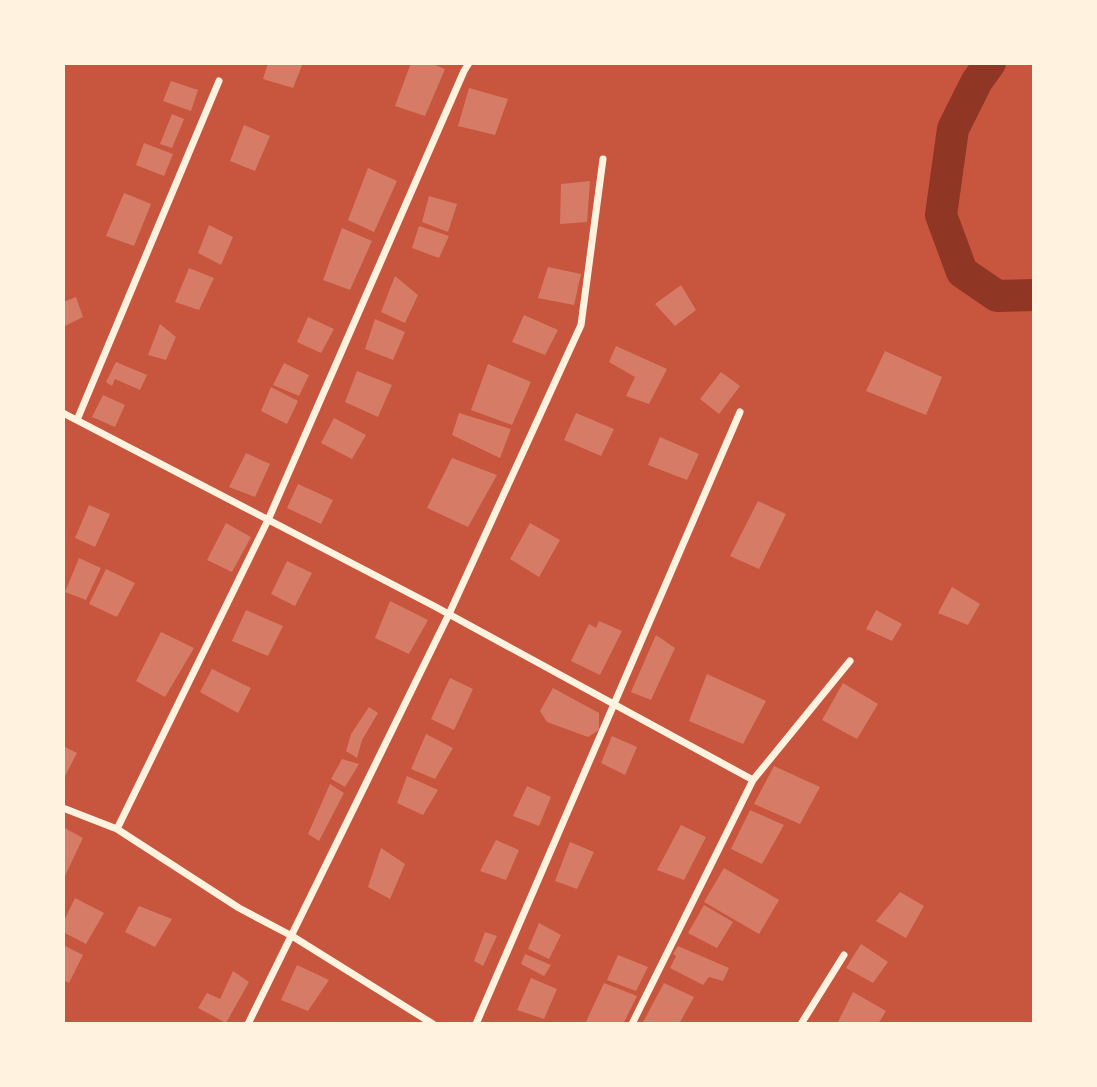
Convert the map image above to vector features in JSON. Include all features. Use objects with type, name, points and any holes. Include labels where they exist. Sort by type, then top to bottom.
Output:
[{"type":"street","points":[[117,829],[268,520],[469,63]]},
{"type":"street","points":[[77,420],[219,81]]},
{"type":"street","points":[[248,1024],[449,614],[581,325],[603,159]]},
{"type":"street","points":[[476,1024],[740,412]]},
{"type":"street","points":[[63,413],[449,614],[752,780]]},
{"type":"street","points":[[632,1024],[752,780],[849,661]]},
{"type":"street","points":[[63,808],[117,829],[239,908],[292,936],[433,1024]]},
{"type":"street","points":[[801,1024],[844,955]]},
{"type":"building","points":[[268,63],[303,63],[293,88],[263,79]]},
{"type":"building","points":[[411,63],[430,63],[445,69],[425,116],[395,106]]},
{"type":"building","points":[[171,81],[198,90],[191,111],[163,101]]},
{"type":"building","points":[[469,88],[508,99],[495,135],[458,126]]},
{"type":"building","points":[[172,114],[184,119],[172,148],[160,144]]},
{"type":"building","points":[[244,125],[270,136],[255,171],[230,161]]},
{"type":"building","points":[[144,143],[173,154],[164,176],[136,165]]},
{"type":"building","points":[[368,168],[397,181],[374,232],[348,220]]},
{"type":"building","points":[[590,181],[587,222],[560,224],[561,184]]},
{"type":"building","points":[[124,193],[151,204],[134,246],[106,236]]},
{"type":"building","points":[[429,196],[457,204],[448,232],[422,222]]},
{"type":"building","points":[[209,225],[233,237],[221,265],[198,253]]},
{"type":"building","points":[[419,226],[449,236],[439,258],[412,248]]},
{"type":"building","points":[[342,228],[372,241],[350,290],[323,280]]},
{"type":"building","points":[[548,267],[581,274],[574,305],[538,298]]},
{"type":"building","points":[[189,268],[214,278],[199,310],[175,302]]},
{"type":"building","points":[[395,276],[418,295],[405,323],[381,312]]},
{"type":"building","points":[[681,285],[696,310],[675,326],[655,304]]},
{"type":"building","points":[[76,297],[83,317],[63,327],[63,302]]},
{"type":"building","points":[[524,315],[558,330],[545,355],[512,342]]},
{"type":"building","points":[[308,317],[334,329],[321,353],[297,342]]},
{"type":"building","points":[[375,319],[405,332],[393,360],[365,349]]},
{"type":"building","points":[[160,324],[176,337],[166,360],[148,355]]},
{"type":"building","points":[[616,346],[667,369],[649,404],[626,396],[635,377],[609,362]]},
{"type":"building","points":[[885,351],[942,377],[926,415],[866,391]]},
{"type":"building","points":[[116,362],[147,375],[140,390],[115,379],[112,386],[106,382]]},
{"type":"building","points":[[284,363],[309,375],[299,396],[273,385]]},
{"type":"building","points":[[488,364],[531,382],[512,425],[471,410]]},
{"type":"building","points":[[357,371],[392,385],[378,417],[345,402]]},
{"type":"building","points":[[721,372],[740,386],[719,414],[700,399]]},
{"type":"building","points":[[271,387],[298,401],[287,424],[261,411]]},
{"type":"building","points":[[103,395],[125,405],[115,427],[92,417]]},
{"type":"building","points":[[459,413],[511,429],[500,458],[452,435]]},
{"type":"building","points":[[576,413],[614,429],[601,456],[564,440]]},
{"type":"building","points":[[334,418],[366,435],[352,459],[321,443]]},
{"type":"building","points":[[660,437],[699,454],[687,480],[648,465]]},
{"type":"building","points":[[246,453],[270,464],[255,497],[229,487]]},
{"type":"building","points":[[452,458],[497,475],[468,527],[427,508]]},
{"type":"building","points":[[298,484],[333,500],[321,524],[287,508]]},
{"type":"building","points":[[758,501],[786,514],[759,569],[730,556]]},
{"type":"building","points":[[89,505],[110,514],[95,547],[75,538]]},
{"type":"building","points":[[226,523],[251,537],[232,572],[207,560]]},
{"type":"building","points":[[530,523],[560,540],[539,577],[510,559]]},
{"type":"building","points":[[79,558],[101,568],[86,600],[65,592]]},
{"type":"building","points":[[287,561],[312,573],[295,606],[271,594]]},
{"type":"building","points":[[106,569],[135,583],[117,617],[89,604]]},
{"type":"building","points":[[952,587],[980,604],[968,625],[938,613]]},
{"type":"building","points":[[390,601],[428,620],[409,654],[375,638]]},
{"type":"building","points":[[246,610],[283,626],[268,656],[232,641]]},
{"type":"building","points":[[876,610],[902,624],[892,641],[866,629]]},
{"type":"building","points":[[599,621],[622,631],[600,675],[571,661],[589,624],[596,628]]},
{"type":"building","points":[[161,632],[194,648],[165,697],[136,681]]},
{"type":"building","points":[[656,635],[675,648],[651,700],[631,692]]},
{"type":"building","points":[[212,669],[251,688],[238,713],[200,692]]},
{"type":"building","points":[[707,674],[766,701],[743,744],[689,721]]},
{"type":"building","points":[[450,678],[473,689],[454,730],[431,719]]},
{"type":"building","points":[[843,683],[878,704],[857,739],[822,720]]},
{"type":"building","points":[[553,688],[599,713],[599,730],[588,737],[547,722],[540,711]]},
{"type":"building","points":[[369,707],[378,713],[362,740],[357,758],[346,751],[351,734]]},
{"type":"building","points":[[426,734],[453,748],[435,779],[411,769]]},
{"type":"building","points":[[612,736],[637,747],[625,775],[601,763]]},
{"type":"building","points":[[63,746],[77,753],[63,780]]},
{"type":"building","points":[[342,759],[359,764],[345,787],[331,779]]},
{"type":"building","points":[[774,766],[820,787],[800,824],[754,804]]},
{"type":"building","points":[[407,776],[438,790],[423,815],[397,803]]},
{"type":"building","points":[[330,784],[344,793],[319,841],[308,834]]},
{"type":"building","points":[[527,786],[551,797],[539,826],[513,816]]},
{"type":"building","points":[[750,810],[784,825],[762,864],[731,849]]},
{"type":"building","points":[[681,825],[706,837],[684,880],[657,870]]},
{"type":"building","points":[[63,827],[83,838],[63,880]]},
{"type":"building","points":[[496,840],[519,850],[506,880],[480,871]]},
{"type":"building","points":[[570,842],[594,852],[577,889],[555,881]]},
{"type":"building","points":[[381,848],[405,864],[390,899],[368,887]]},
{"type":"building","points":[[724,868],[779,900],[759,934],[704,902]]},
{"type":"building","points":[[900,892],[924,906],[906,938],[876,921]]},
{"type":"building","points":[[75,898],[104,913],[86,944],[63,932],[63,923]]},
{"type":"building","points":[[704,905],[733,922],[717,948],[688,933]]},
{"type":"building","points":[[139,906],[172,919],[155,947],[125,932]]},
{"type":"building","points":[[539,923],[561,935],[549,959],[528,949]]},
{"type":"building","points":[[485,932],[497,936],[483,966],[474,961]]},
{"type":"building","points":[[861,944],[888,962],[873,983],[846,968]]},
{"type":"building","points":[[63,945],[83,955],[69,983],[63,980]]},
{"type":"building","points":[[678,946],[729,968],[723,981],[709,977],[703,985],[670,968]]},
{"type":"building","points":[[525,954],[551,965],[544,976],[521,964]]},
{"type":"building","points":[[618,955],[648,967],[636,991],[607,980]]},
{"type":"building","points":[[297,965],[329,980],[308,1011],[281,1000]]},
{"type":"building","points":[[233,971],[249,982],[226,1023],[198,1008],[207,993],[220,999]]},
{"type":"building","points":[[531,978],[557,989],[544,1019],[517,1010]]},
{"type":"building","points":[[604,983],[637,996],[623,1024],[585,1024]]},
{"type":"building","points":[[664,983],[694,997],[679,1024],[642,1024]]},
{"type":"building","points":[[853,992],[886,1011],[878,1024],[838,1022]]},
{"type":"waterway","points":[[990,63],[977,81],[953,129],[941,215],[962,272],[997,296],[1034,295]]}]
